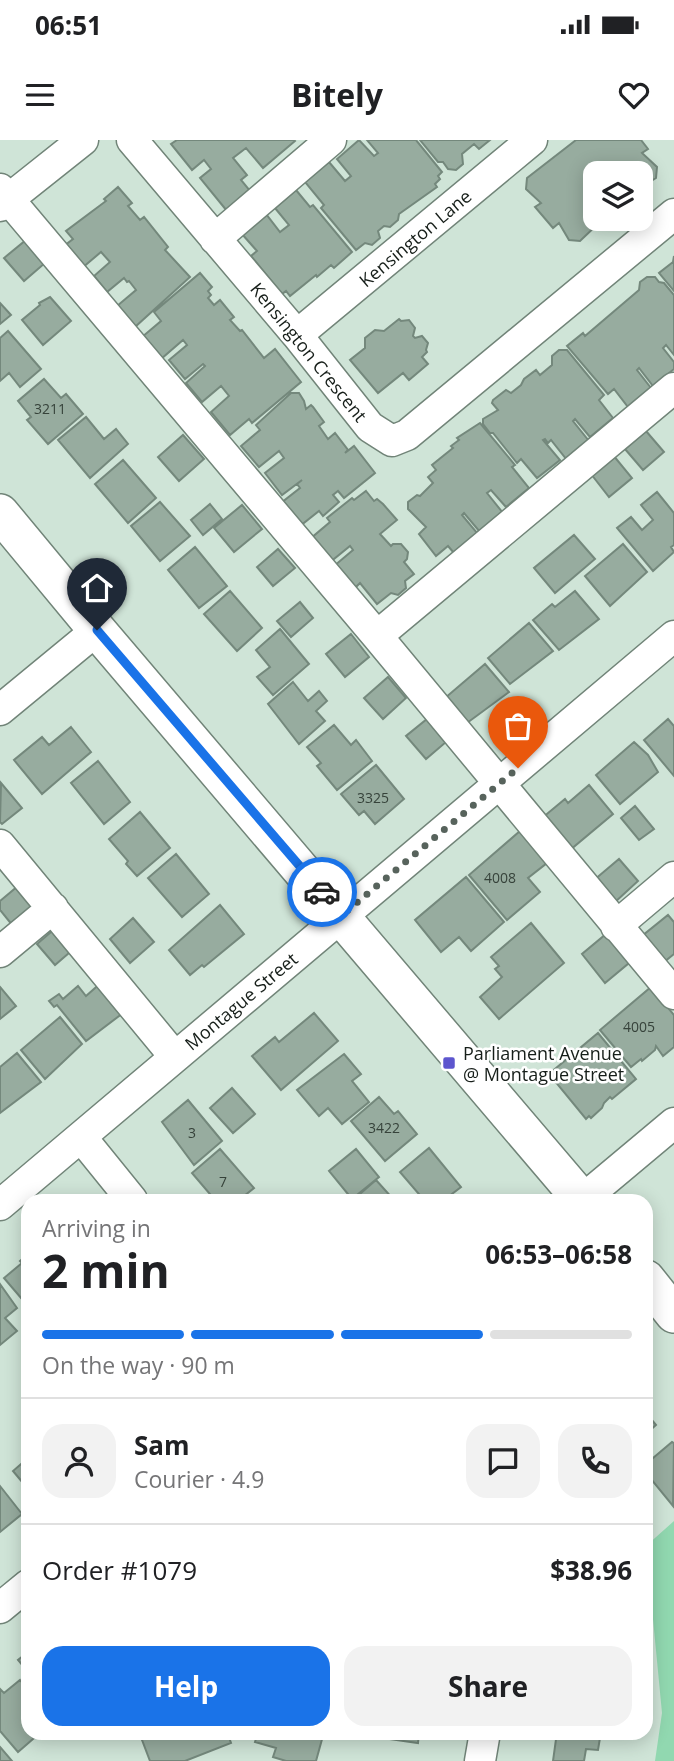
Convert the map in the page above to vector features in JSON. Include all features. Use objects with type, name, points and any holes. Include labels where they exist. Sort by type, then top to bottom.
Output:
[{"type":"main road","points":[[0,513],[577,1194]]},
{"type":"main road","points":[[653,1288],[674,1314]]},
{"type":"street","points":[[83,140],[3,198],[377,636],[674,994]]},
{"type":"street","name":"Kensington Crescent","points":[[132,140],[297,335],[370,427],[392,441],[407,435],[674,214]]},
{"type":"street","points":[[215,239],[331,140]]},
{"type":"street","name":"Kensington Lane","points":[[297,335],[532,140]]},
{"type":"street","points":[[377,636],[674,388]]},
{"type":"street","points":[[0,710],[97,630]]},
{"type":"street","name":"Montague Street","points":[[0,1205],[674,636]]},
{"type":"street","points":[[0,845],[175,1057]]},
{"type":"street","points":[[617,926],[674,877]]},
{"type":"street","points":[[0,952],[52,908]]},
{"type":"street","points":[[589,1194],[674,1123]]},
{"type":"street","points":[[81,1137],[127,1194]]},
{"type":"street","points":[[0,1608],[21,1591]]},
{"type":"street","points":[[480,1761],[484,1740]]},
{"type":"green space","points":[[674,1521],[674,1761],[655,1761],[662,1713],[653,1619],[653,1540]]},
{"type":"building","points":[[177,140],[295,141],[263,168],[246,148],[233,158],[247,175],[241,180],[251,192],[227,211],[200,178],[211,169],[204,160],[192,170],[171,144]]},
{"type":"building","points":[[359,140],[374,156],[378,153],[367,140],[416,140],[442,172],[435,184],[437,187],[399,214],[398,220],[390,227],[384,226],[378,231],[380,238],[372,245],[365,243],[356,250],[321,208],[324,205],[305,182],[329,162],[345,181],[351,176],[337,159]]},
{"type":"building","points":[[420,140],[490,140],[479,149],[474,144],[462,154],[463,164],[456,170],[448,169],[443,162],[438,162]]},
{"type":"building","points":[[576,140],[641,140],[648,149],[642,153],[651,161],[583,161],[583,231],[590,231],[580,241],[569,240],[559,223],[553,228],[535,207],[541,203],[526,189],[527,178]]},
{"type":"building","points":[[653,163],[657,167],[656,178],[653,180]]},
{"type":"building","points":[[118,187],[132,203],[128,206],[140,220],[144,217],[168,247],[165,250],[190,277],[135,327],[117,306],[136,290],[129,281],[124,278],[107,292],[94,276],[110,262],[101,252],[82,268],[64,246],[73,239],[66,231],[106,201],[104,199]]},
{"type":"building","points":[[296,190],[310,207],[313,205],[352,252],[334,268],[331,265],[290,296],[286,291],[282,294],[251,256],[257,251],[242,234],[266,214],[280,232],[289,225],[275,208]]},
{"type":"building","points":[[26,240],[45,263],[24,281],[4,258]]},
{"type":"building","points":[[674,256],[674,291],[659,273],[673,262]]},
{"type":"building","points":[[200,273],[212,287],[208,291],[211,295],[208,298],[214,305],[220,300],[234,317],[230,320],[242,330],[264,358],[275,349],[301,382],[252,423],[249,419],[230,435],[211,412],[229,396],[221,386],[202,402],[186,383],[205,366],[203,364],[185,379],[169,360],[187,345],[183,340],[161,359],[142,337],[161,321],[154,312]]},
{"type":"building","points":[[647,277],[655,277],[664,283],[674,295],[674,355],[666,345],[663,348],[674,362],[674,369],[653,386],[639,368],[637,370],[651,388],[628,407],[614,389],[608,394],[567,346],[583,333],[585,336],[639,290],[640,282]]},
{"type":"building","points":[[50,297],[71,321],[43,345],[22,320],[40,305],[39,303]]},
{"type":"building","points":[[0,303],[11,315],[0,324]]},
{"type":"building","points":[[399,319],[409,320],[415,328],[413,336],[422,336],[428,343],[427,352],[422,357],[428,364],[409,380],[403,373],[378,393],[350,360],[365,348],[365,338],[375,330],[384,331]]},
{"type":"building","points":[[8,331],[41,369],[20,387],[9,373],[0,381],[0,338]]},
{"type":"building","points":[[559,350],[567,350],[604,395],[599,400],[613,418],[590,437],[575,419],[573,421],[589,441],[567,460],[551,440],[548,443],[543,440],[560,460],[537,478],[521,459],[517,463],[483,424],[483,419],[498,410],[492,403],[493,400],[506,390],[511,393],[536,370],[540,375],[552,365],[552,356]]},
{"type":"building","points":[[44,379],[61,398],[66,394],[83,414],[48,444],[27,420],[31,417],[18,401]]},
{"type":"building","points":[[291,393],[299,393],[306,409],[311,405],[313,407],[324,422],[319,426],[328,439],[335,433],[348,450],[345,453],[354,446],[375,473],[344,498],[338,491],[333,495],[339,502],[323,516],[319,511],[300,526],[281,503],[300,488],[297,484],[302,480],[282,495],[265,473],[284,458],[279,451],[259,467],[241,446],[260,430],[256,425]]},
{"type":"building","points":[[86,417],[104,439],[116,429],[128,444],[90,478],[58,440]]},
{"type":"building","points":[[480,423],[515,465],[512,467],[529,488],[506,507],[491,490],[487,493],[503,513],[480,532],[464,513],[462,515],[478,534],[454,553],[448,546],[436,556],[419,534],[426,527],[408,509],[408,502],[417,495],[420,496],[433,483],[428,477],[436,470],[432,465],[453,448],[451,446],[459,440],[457,438]]},
{"type":"building","points":[[646,431],[664,452],[643,470],[625,449]]},
{"type":"building","points":[[183,435],[204,459],[179,481],[158,457]]},
{"type":"building","points":[[613,455],[632,478],[609,497],[591,474]]},
{"type":"building","points":[[123,460],[156,498],[128,523],[95,484]]},
{"type":"building","points":[[366,491],[374,501],[377,499],[383,504],[397,520],[380,534],[391,546],[401,544],[408,552],[404,562],[414,574],[405,581],[406,588],[398,595],[391,593],[377,604],[360,583],[354,589],[334,566],[353,550],[350,546],[329,563],[310,539],[330,522],[327,518],[352,498],[354,500]]},
{"type":"building","points":[[657,492],[674,513],[674,545],[671,547],[674,552],[653,571],[617,528],[631,517],[642,530],[653,520],[641,505]]},
{"type":"building","points":[[160,502],[190,536],[160,561],[131,526]]},
{"type":"building","points":[[210,504],[222,519],[203,535],[191,520]]},
{"type":"building","points":[[242,505],[262,529],[234,552],[214,528]]},
{"type":"building","points":[[574,535],[595,559],[555,593],[534,568]]},
{"type":"building","points":[[623,544],[647,572],[610,606],[585,576]]},
{"type":"building","points":[[195,547],[227,586],[199,608],[168,570]]},
{"type":"building","points":[[278,549],[295,568],[273,586],[257,567]]},
{"type":"building","points":[[230,591],[262,628],[237,651],[204,614]]},
{"type":"building","points":[[575,591],[599,619],[559,650],[533,620],[552,604],[555,607]]},
{"type":"building","points":[[300,602],[313,618],[291,637],[277,621]]},
{"type":"building","points":[[529,623],[553,651],[510,684],[488,658]]},
{"type":"building","points":[[280,629],[309,664],[273,695],[257,677],[270,667],[256,650]]},
{"type":"building","points":[[351,634],[369,657],[345,677],[326,654]]},
{"type":"building","points":[[485,664],[509,692],[467,723],[445,698]]},
{"type":"building","points":[[388,677],[406,698],[383,719],[364,698]]},
{"type":"building","points":[[293,682],[308,701],[319,691],[327,701],[316,711],[325,721],[299,744],[268,704]]},
{"type":"building","points":[[427,719],[446,742],[426,759],[406,736]]},
{"type":"building","points":[[668,719],[674,726],[674,776],[644,740]]},
{"type":"building","points":[[334,725],[351,745],[356,740],[372,761],[337,790],[317,766],[321,763],[307,747]]},
{"type":"building","points":[[71,727],[91,752],[42,794],[14,760],[42,737],[49,745]]},
{"type":"building","points":[[634,742],[648,755],[658,772],[620,804],[596,775]]},
{"type":"building","points":[[98,761],[130,802],[104,824],[71,783]]},
{"type":"building","points":[[376,765],[404,799],[375,824],[364,811],[359,815],[341,794]]},
{"type":"building","points":[[1,783],[22,808],[2,824],[0,822]]},
{"type":"building","points":[[589,785],[613,814],[570,850],[542,818],[565,799],[568,803]]},
{"type":"building","points":[[635,806],[654,829],[639,840],[621,818]]},
{"type":"building","points":[[140,812],[170,848],[137,876],[109,839]]},
{"type":"building","points":[[520,831],[547,863],[528,878],[540,892],[507,920],[469,875]]},
{"type":"building","points":[[176,854],[209,894],[182,917],[148,878]]},
{"type":"building","points":[[619,859],[638,881],[614,903],[594,880]]},
{"type":"building","points":[[466,877],[504,922],[471,951],[459,937],[441,952],[415,920]]},
{"type":"building","points":[[18,886],[36,907],[13,926],[0,910],[0,901]]},
{"type":"building","points":[[220,905],[244,934],[190,975],[169,950]]},
{"type":"building","points":[[668,915],[674,922],[674,954],[664,962],[642,936]]},
{"type":"building","points":[[133,918],[154,942],[130,963],[110,939]]},
{"type":"building","points":[[531,923],[564,963],[499,1019],[480,997],[502,977],[495,969],[499,966],[491,957]]},
{"type":"building","points":[[58,926],[76,947],[55,965],[37,944]]},
{"type":"building","points":[[606,934],[629,963],[605,983],[582,954]]},
{"type":"building","points":[[103,981],[127,1010],[86,1041],[57,1005],[54,1007],[49,1001],[59,994],[63,999],[78,986],[86,996]]},
{"type":"building","points":[[0,987],[16,1006],[0,1019]]},
{"type":"building","points":[[651,987],[674,1015],[674,1047],[663,1056],[656,1046],[642,1061],[641,1059],[631,1067],[600,1030]]},
{"type":"building","points":[[314,1013],[338,1041],[281,1090],[252,1056],[275,1037],[279,1042]]},
{"type":"building","points":[[60,1017],[82,1044],[45,1079],[21,1050]]},
{"type":"building","points":[[598,1033],[636,1079],[612,1099],[610,1097],[591,1118],[589,1116],[586,1119],[549,1074]]},
{"type":"building","points":[[17,1053],[41,1082],[0,1113],[0,1067]]},
{"type":"building","points":[[344,1054],[361,1074],[352,1081],[369,1102],[342,1124],[328,1108],[319,1116],[297,1090]]},
{"type":"building","points":[[232,1088],[255,1114],[233,1133],[210,1108]]},
{"type":"building","points":[[379,1097],[394,1114],[398,1111],[417,1134],[385,1161],[351,1121]]},
{"type":"building","points":[[188,1100],[222,1141],[194,1165],[162,1122]]},
{"type":"building","points":[[429,1148],[461,1187],[452,1194],[419,1194],[400,1172]]},
{"type":"building","points":[[220,1149],[254,1188],[246,1194],[210,1194],[192,1173]]},
{"type":"building","points":[[356,1149],[379,1177],[358,1194],[348,1194],[329,1171]]},
{"type":"building","points":[[376,1180],[389,1194],[360,1194]]},
{"type":"building","points":[[21,1264],[21,1298],[4,1278]]},
{"type":"building","points":[[0,1284],[17,1308],[5,1318],[17,1331],[0,1345]]},
{"type":"building","points":[[674,1443],[673,1506],[653,1482],[653,1458]]},
{"type":"building","points":[[21,1464],[21,1481],[13,1471]]},
{"type":"building","points":[[0,1486],[21,1515],[0,1532]]},
{"type":"building","points":[[21,1681],[21,1740],[32,1740],[18,1752],[0,1731],[0,1689],[4,1693]]},
{"type":"building","points":[[142,1740],[230,1740],[231,1743],[185,1761],[150,1761]]},
{"type":"building","points":[[322,1740],[316,1761],[286,1761],[273,1757],[276,1748],[255,1742]]},
{"type":"building","points":[[396,1740],[418,1740],[418,1743]]},
{"type":"building","points":[[556,1740],[600,1740],[598,1750],[586,1749],[584,1761],[553,1761]]},
{"type":"building","points":[[0,1747],[12,1761],[0,1761]]},
{"type":"way so far","points":[[322,892],[342,915],[518,768]]},
{"type":"place","name":"Parliament Avenue @ Montague Street","points":[[449,1063]]},
{"type":"route","points":[[97,630],[322,892]]}]
